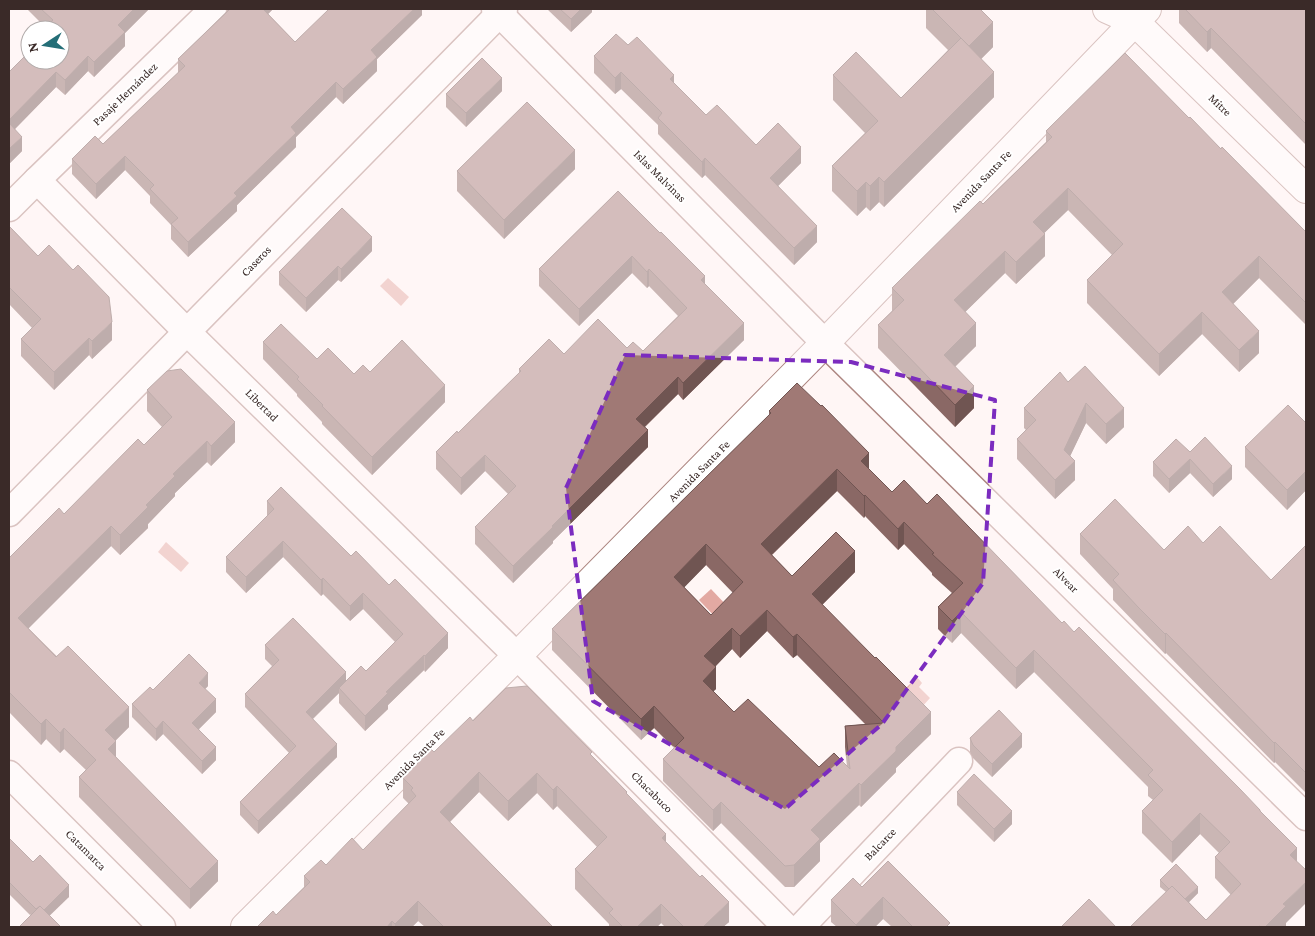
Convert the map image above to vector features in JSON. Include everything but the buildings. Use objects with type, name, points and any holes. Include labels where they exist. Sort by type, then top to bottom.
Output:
[{"type":"main road","name":"Mitre","points":[[1108,9],[1137,13],[1306,189]]},
{"type":"main road","name":"Avenida Santa Fe","points":[[245,927],[517,656],[825,343],[1137,13]]},
{"type":"street","name":"Pasaje Hernández","points":[[37,180],[213,9]]},
{"type":"street","name":"Caseros","points":[[9,514],[499,10]]},
{"type":"street","name":"Islas Malvinas","points":[[499,10],[825,343]]},
{"type":"street","points":[[9,208],[37,180]]},
{"type":"street","name":"Libertad","points":[[37,180],[187,332],[517,656]]},
{"type":"street","name":"Alvear","points":[[825,343],[1306,817]]},
{"type":"street","name":"Chacabuco","points":[[517,656],[786,927]]},
{"type":"street","name":"Balcarce","points":[[801,927],[959,761]]},
{"type":"street","name":"Catamarca","points":[[9,774],[162,927]]},
{"type":"highlighted area","points":[[625,355],[851,362],[995,400],[983,583],[882,724],[785,809],[593,701],[566,488]]},
{"type":"shaded area","points":[[388,278],[409,297],[401,306],[380,286]]},
{"type":"shaded area","points":[[166,542],[189,563],[181,572],[158,552]]},
{"type":"shaded area","points":[[711,589],[729,608],[717,619],[699,600]]},
{"type":"shaded area","points":[[917,677],[922,683],[919,687],[930,698],[921,708],[904,690]]}]
